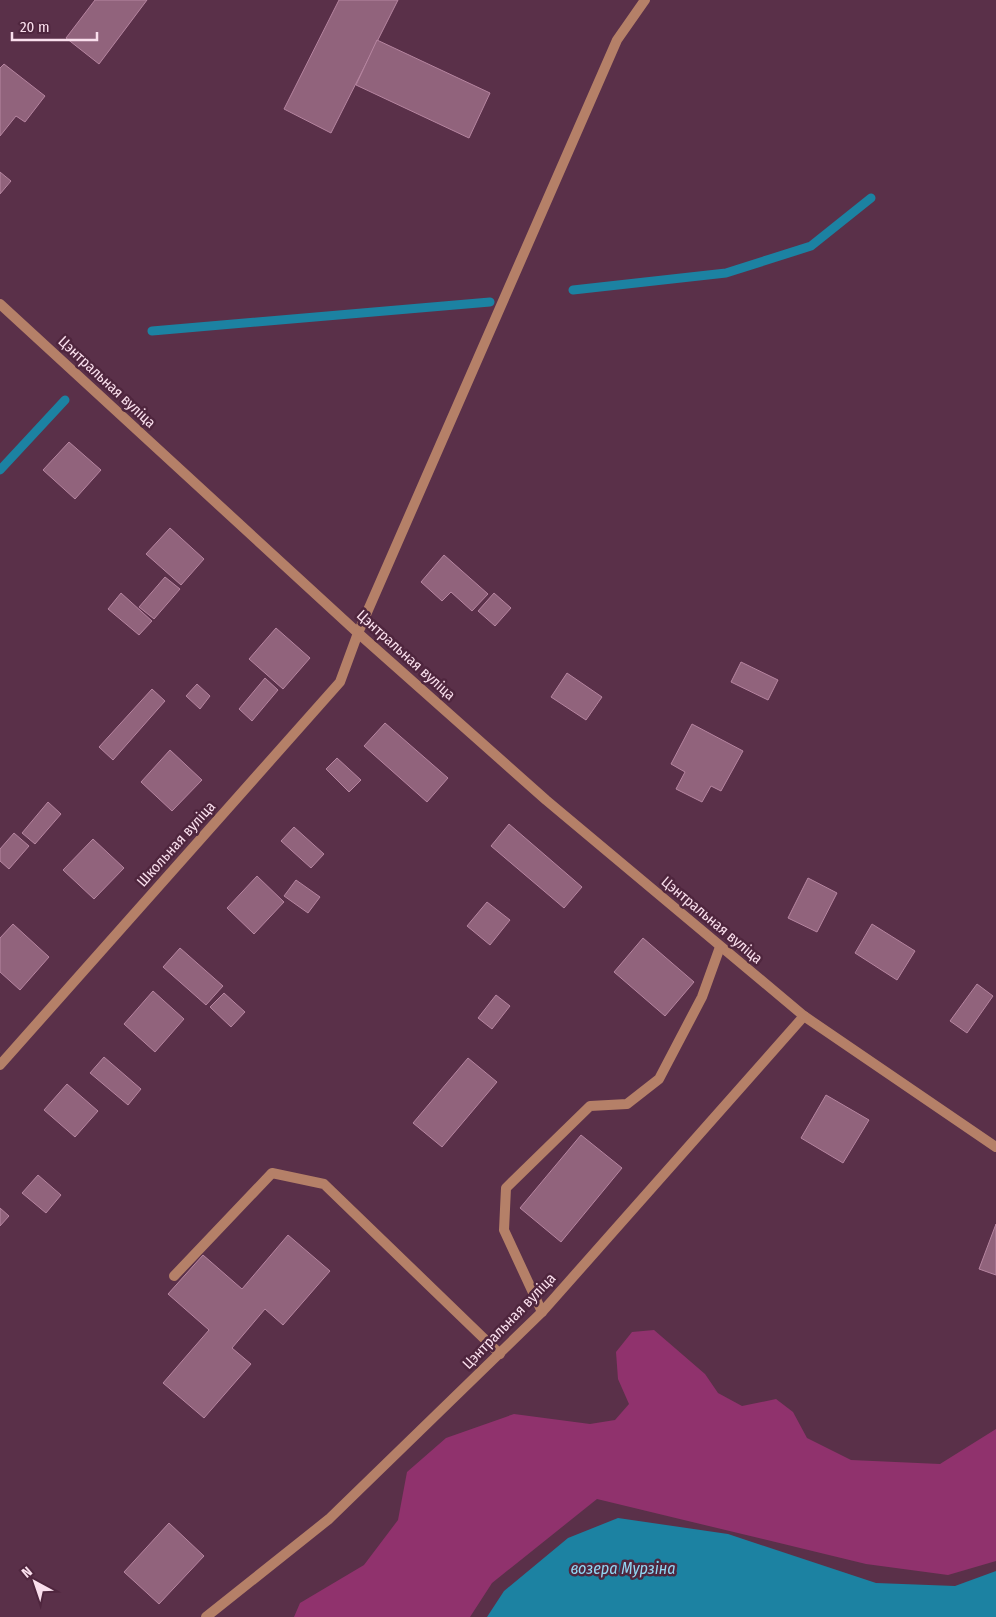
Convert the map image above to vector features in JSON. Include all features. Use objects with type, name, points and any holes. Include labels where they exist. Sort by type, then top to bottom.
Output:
[{"type":"street","name":"Школьная вуліца","points":[[0,1065],[340,682],[358,633],[617,40],[645,0]]},
{"type":"street","name":"Цэнтральная вуліца","points":[[0,304],[358,633],[546,800],[804,1016],[996,1147]]},
{"type":"street","points":[[542,1312],[504,1230],[506,1188],[590,1106],[627,1104],[659,1079],[702,997],[720,947]]},
{"type":"street","name":"Цэнтральная вуліца","points":[[206,1617],[329,1518],[542,1312],[804,1016]]},
{"type":"street","points":[[174,1276],[272,1173],[324,1184],[500,1354]]},
{"type":"shaded area","points":[[654,1330],[705,1374],[718,1393],[742,1406],[776,1399],[793,1412],[807,1438],[851,1460],[940,1464],[996,1429],[996,1561],[948,1575],[866,1564],[597,1499],[492,1583],[470,1617],[294,1617],[300,1603],[364,1565],[398,1520],[407,1472],[446,1438],[514,1414],[590,1424],[615,1420],[629,1404],[618,1379],[616,1352],[632,1332]]},
{"type":"water","name":"возера Мурзіна","points":[[618,1518],[728,1534],[876,1583],[955,1586],[996,1571],[996,1617],[487,1617],[504,1591],[568,1538]]},
{"type":"building","points":[[95,0],[147,0],[99,64],[66,38]]},
{"type":"building","points":[[339,0],[398,0],[331,133],[284,109]]},
{"type":"building","points":[[377,40],[490,93],[469,138],[356,85]]},
{"type":"building","points":[[4,64],[45,96],[25,122],[16,116],[0,136],[0,68]]},
{"type":"building","points":[[0,172],[11,181],[0,194]]},
{"type":"building","points":[[69,442],[101,470],[75,499],[43,470]]},
{"type":"building","points":[[170,528],[204,559],[181,585],[146,554]]},
{"type":"building","points":[[444,555],[488,594],[472,611],[451,592],[442,601],[421,582]]},
{"type":"building","points":[[165,577],[180,589],[154,619],[139,607]]},
{"type":"building","points":[[121,593],[152,621],[139,635],[108,609]]},
{"type":"building","points":[[494,593],[511,608],[495,626],[478,611]]},
{"type":"building","points":[[276,628],[310,658],[283,689],[249,659]]},
{"type":"building","points":[[741,662],[778,680],[768,700],[731,682]]},
{"type":"building","points":[[567,673],[602,697],[586,720],[551,697]]},
{"type":"building","points":[[265,678],[278,690],[252,721],[239,709]]},
{"type":"building","points":[[197,684],[210,696],[200,709],[186,696]]},
{"type":"building","points":[[152,689],[165,701],[113,760],[99,747]]},
{"type":"building","points":[[385,723],[448,778],[427,802],[364,746]]},
{"type":"building","points":[[692,724],[743,751],[721,791],[711,786],[702,802],[676,789],[685,772],[671,764]]},
{"type":"building","points":[[170,750],[202,780],[172,811],[141,782]]},
{"type":"building","points":[[337,758],[361,780],[349,792],[326,769]]},
{"type":"building","points":[[48,802],[61,814],[35,844],[22,833]]},
{"type":"building","points":[[509,824],[582,887],[564,908],[491,846]]},
{"type":"building","points":[[294,827],[324,854],[311,868],[281,841]]},
{"type":"building","points":[[14,833],[29,846],[9,869],[0,861],[0,849]]},
{"type":"building","points":[[93,839],[124,868],[94,899],[63,870]]},
{"type":"building","points":[[257,876],[284,902],[254,934],[227,908]]},
{"type":"building","points":[[808,878],[837,893],[817,932],[788,918]]},
{"type":"building","points":[[296,880],[320,897],[308,913],[284,896]]},
{"type":"building","points":[[487,902],[510,920],[490,945],[467,926]]},
{"type":"building","points":[[13,924],[49,957],[20,990],[0,972],[0,938]]},
{"type":"building","points":[[872,924],[915,951],[897,980],[855,953]]},
{"type":"building","points":[[643,938],[694,982],[665,1016],[614,972]]},
{"type":"building","points":[[180,948],[223,986],[206,1005],[163,967]]},
{"type":"building","points":[[977,984],[993,996],[967,1033],[950,1021]]},
{"type":"building","points":[[153,991],[184,1019],[155,1052],[124,1024]]},
{"type":"building","points":[[224,993],[245,1012],[231,1027],[210,1007]]},
{"type":"building","points":[[496,995],[510,1006],[492,1029],[478,1018]]},
{"type":"building","points":[[104,1057],[141,1089],[128,1105],[90,1073]]},
{"type":"building","points":[[468,1058],[497,1082],[442,1147],[413,1123]]},
{"type":"building","points":[[67,1084],[98,1111],[75,1137],[44,1110]]},
{"type":"building","points":[[826,1095],[869,1120],[843,1163],[801,1138]]},
{"type":"building","points":[[581,1135],[622,1168],[561,1242],[520,1208]]},
{"type":"building","points":[[38,1175],[61,1195],[46,1213],[22,1193]]},
{"type":"building","points":[[0,1208],[9,1216],[0,1226]]},
{"type":"building","points":[[996,1224],[996,1275],[979,1269]]},
{"type":"building","points":[[288,1235],[330,1271],[283,1325],[265,1309],[232,1348],[251,1364],[204,1418],[163,1383],[209,1330],[168,1294],[203,1255],[242,1289]]},
{"type":"building","points":[[169,1523],[204,1556],[159,1604],[124,1572]]},
{"type":"waterway","points":[[573,290],[726,273],[811,246],[871,198]]},
{"type":"waterway","points":[[152,331],[490,302]]},
{"type":"waterway","points":[[0,470],[65,400]]}]
